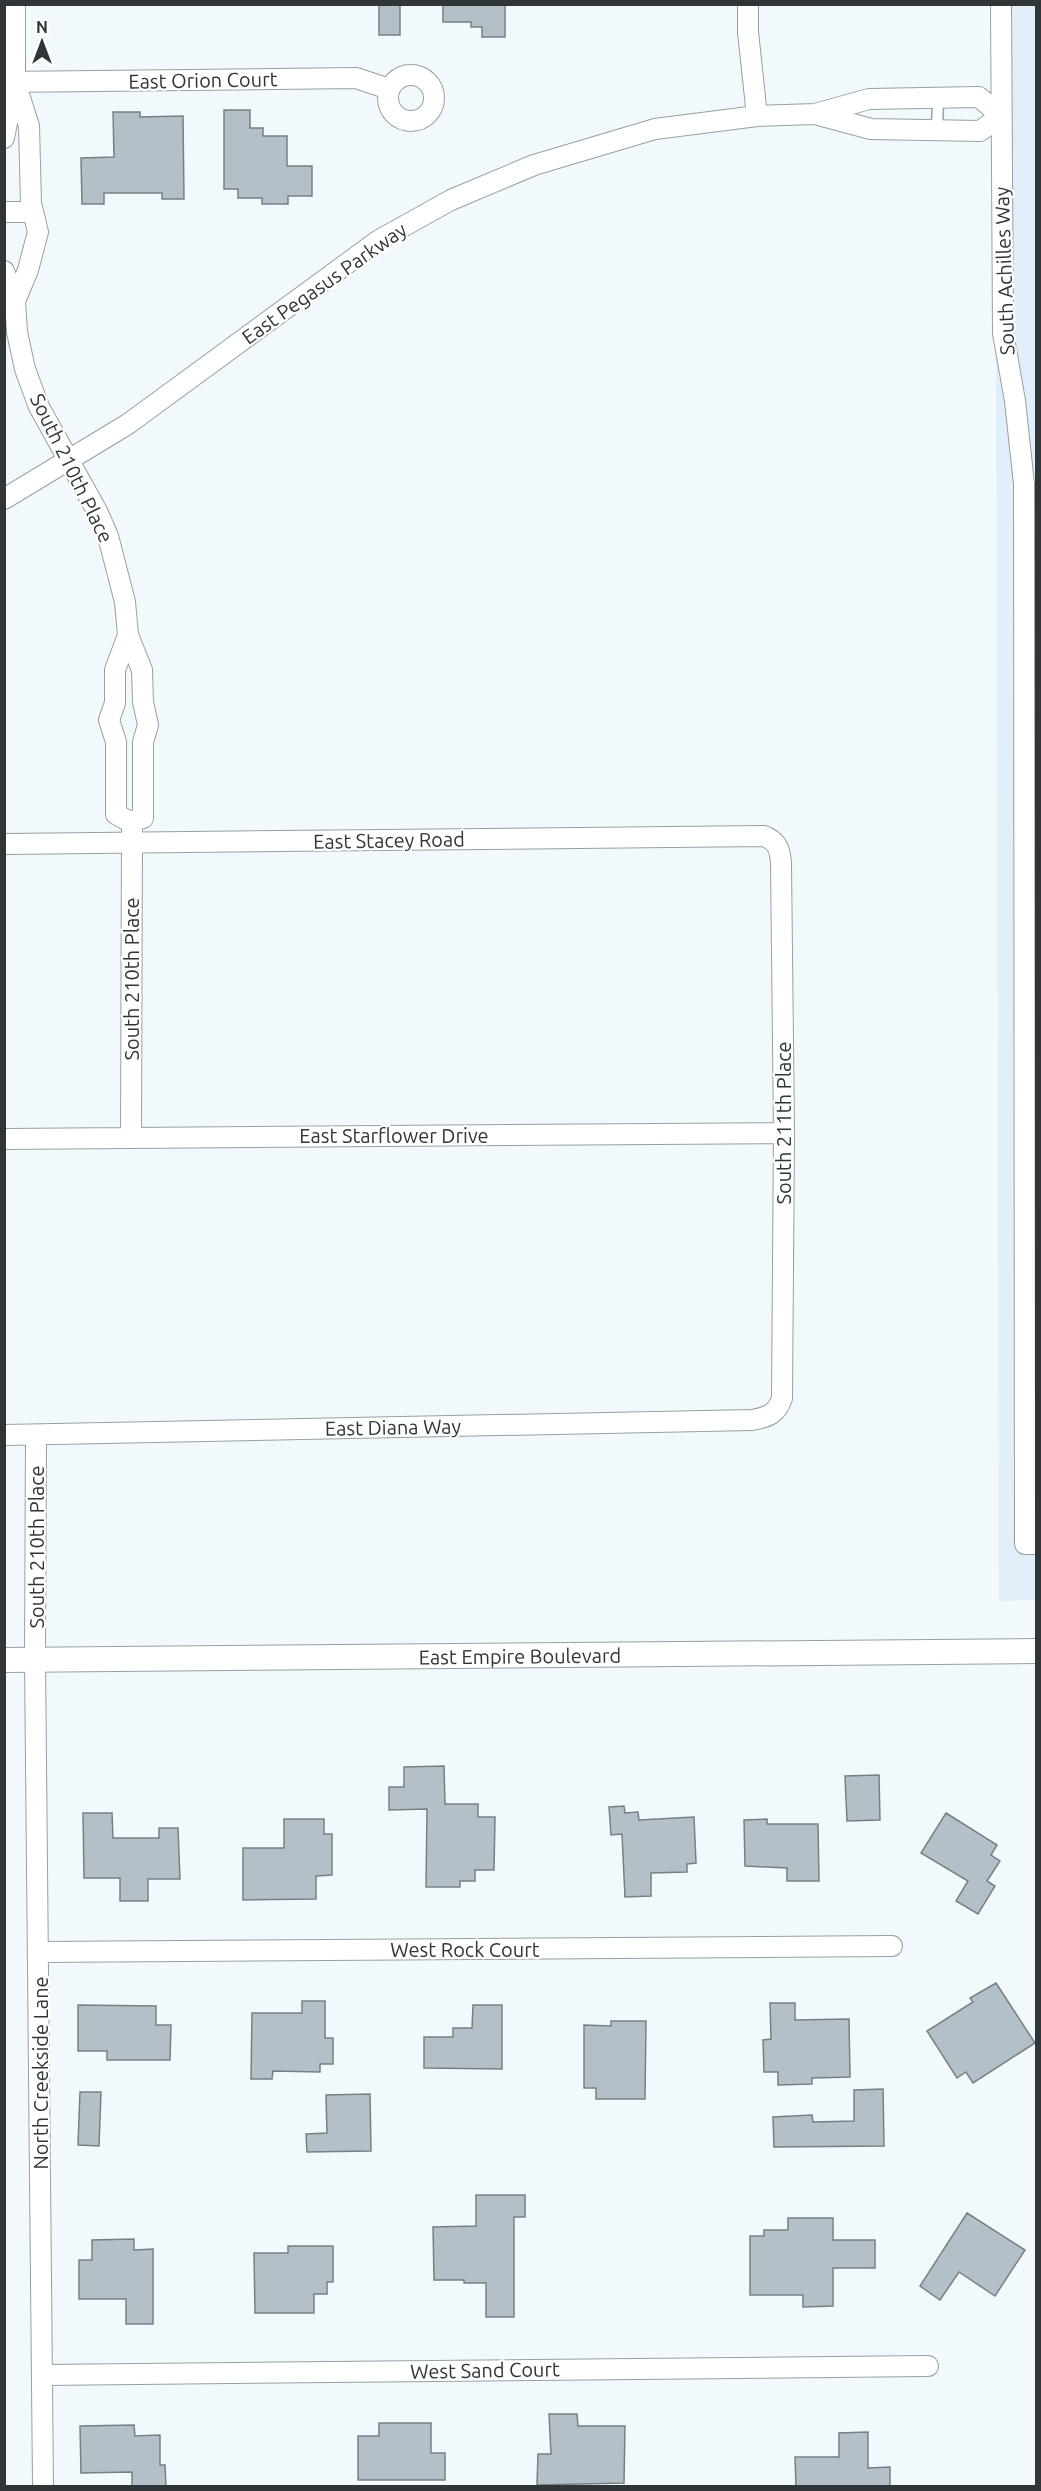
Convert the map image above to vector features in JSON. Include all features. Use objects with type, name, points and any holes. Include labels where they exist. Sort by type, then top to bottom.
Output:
[{"type":"street","name":"South 210th Place","points":[[4,138],[15,4]]},
{"type":"street","points":[[748,4],[748,32],[757,116]]},
{"type":"street","name":"South Achilles Way","points":[[1002,4],[1003,333],[1015,401],[1024,484],[1030,940],[1031,1544]]},
{"type":"street","name":"East Orion Court","points":[[10,82],[356,78],[389,89]]},
{"type":"street","name":"South 210th Place","points":[[10,82],[29,126],[32,212],[38,225],[28,270],[15,301]]},
{"type":"street","name":"East Pegasus Parkway","points":[[4,499],[128,424],[379,240],[451,200],[534,165],[656,129],[757,116],[815,114],[869,99],[979,97],[1002,116],[980,132],[871,129],[815,114]]},
{"type":"street","points":[[4,212],[32,212]]},
{"type":"street","name":"South 210th Place","points":[[4,271],[15,301],[17,332],[39,407],[70,461],[108,536],[122,591],[129,635],[142,670],[143,702],[148,725],[143,742],[143,818],[132,822],[131,1136]]},
{"type":"street","points":[[129,635],[115,670],[115,703],[109,720],[116,742],[116,814],[132,822]]},
{"type":"street","points":[[116,742],[143,742]]},
{"type":"street","name":"East Stacey Road","points":[[4,844],[764,836],[772,839]]},
{"type":"street","name":"South 211th Place","points":[[772,839],[780,850],[781,863],[784,1133],[782,1398],[778,1409]]},
{"type":"street","name":"East Starflower Drive","points":[[4,1139],[131,1136],[784,1133]]},
{"type":"street","name":"East Diana Way","points":[[4,1435],[752,1420],[768,1417],[778,1409]]},
{"type":"street","name":"South 210th Place","points":[[35,1659],[36,1435]]},
{"type":"street","name":"East Empire Boulevard","points":[[4,1660],[1036,1651]]},
{"type":"street","name":"North Creekside Lane","points":[[35,1659],[43,2487]]},
{"type":"street","name":"West Rock Court","points":[[39,1952],[892,1946]]},
{"type":"street","name":"West Sand Court","points":[[42,2375],[928,2366]]},
{"type":"lane","points":[[937,130],[938,98]]},
{"type":"shaded area","points":[[995,5],[1036,5],[1036,1600],[1004,1601],[999,1601]]},
{"type":"building","points":[[379,4],[400,4],[400,35],[379,35]]},
{"type":"building","points":[[443,4],[505,4],[505,37],[482,37],[482,27],[471,27],[471,22],[443,22]]},
{"type":"building","points":[[224,110],[250,110],[250,128],[263,128],[263,136],[287,136],[287,166],[312,166],[312,196],[288,196],[288,204],[262,204],[262,198],[238,198],[238,189],[224,189]]},
{"type":"building","points":[[113,112],[140,112],[140,117],[183,116],[184,199],[162,199],[162,193],[104,193],[104,204],[82,204],[81,158],[114,157]]},
{"type":"building","points":[[444,1766],[445,1804],[478,1804],[478,1817],[495,1817],[494,1870],[475,1870],[475,1881],[460,1881],[460,1887],[426,1887],[427,1809],[389,1810],[389,1787],[404,1787],[404,1767]]},
{"type":"building","points":[[879,1775],[880,1820],[847,1821],[845,1776]]},
{"type":"building","points":[[624,1806],[625,1813],[638,1812],[639,1820],[694,1817],[696,1863],[687,1864],[687,1872],[651,1873],[651,1896],[625,1897],[622,1834],[611,1835],[609,1807]]},
{"type":"building","points":[[83,1813],[112,1813],[113,1838],[159,1838],[159,1828],[178,1828],[180,1879],[148,1879],[148,1901],[120,1901],[120,1878],[84,1878]]},
{"type":"building","points":[[946,1813],[997,1845],[991,1855],[1000,1861],[987,1881],[995,1886],[978,1914],[956,1901],[968,1881],[921,1853]]},
{"type":"building","points":[[284,1819],[324,1819],[324,1834],[332,1834],[332,1875],[316,1876],[316,1899],[243,1900],[243,1848],[284,1848]]},
{"type":"building","points":[[767,1819],[767,1824],[818,1824],[819,1881],[787,1881],[787,1868],[745,1866],[744,1820]]},
{"type":"building","points":[[996,1983],[1035,2043],[973,2083],[966,2072],[957,2078],[927,2031],[973,2002],[970,1998]]},
{"type":"building","points":[[302,2001],[325,2001],[325,2038],[333,2038],[333,2064],[320,2064],[320,2072],[273,2071],[272,2079],[251,2079],[252,2013],[302,2013]]},
{"type":"building","points":[[770,2003],[795,2003],[795,2020],[849,2019],[850,2077],[812,2078],[812,2084],[778,2085],[778,2072],[764,2072],[763,2040],[771,2039]]},
{"type":"building","points":[[78,2005],[156,2006],[156,2025],[171,2025],[170,2060],[107,2060],[107,2051],[78,2051]]},
{"type":"building","points":[[473,2005],[502,2005],[502,2069],[424,2068],[424,2037],[453,2037],[453,2028],[472,2028]]},
{"type":"building","points":[[611,2021],[646,2021],[645,2099],[596,2099],[596,2088],[584,2088],[584,2025],[611,2026]]},
{"type":"building","points":[[883,2089],[884,2146],[774,2147],[773,2117],[812,2115],[813,2122],[854,2121],[854,2090]]},
{"type":"building","points":[[80,2092],[101,2092],[99,2146],[78,2145]]},
{"type":"building","points":[[370,2094],[371,2151],[307,2152],[306,2134],[327,2133],[326,2095]]},
{"type":"building","points":[[476,2195],[525,2195],[525,2217],[514,2217],[514,2317],[486,2317],[486,2283],[434,2280],[433,2227],[476,2226]]},
{"type":"building","points":[[967,2213],[1025,2250],[995,2296],[959,2272],[940,2300],[920,2286]]},
{"type":"building","points":[[788,2218],[833,2218],[833,2240],[875,2240],[875,2268],[833,2268],[833,2306],[803,2307],[803,2295],[750,2295],[750,2236],[764,2236],[764,2230],[788,2230]]},
{"type":"building","points":[[134,2239],[134,2250],[153,2249],[153,2324],[126,2324],[126,2299],[79,2299],[79,2260],[92,2260],[92,2240]]},
{"type":"building","points":[[288,2246],[333,2246],[333,2282],[327,2282],[327,2294],[314,2294],[314,2313],[255,2313],[254,2253],[288,2253]]},
{"type":"building","points":[[549,2414],[577,2414],[578,2426],[625,2426],[624,2483],[537,2485],[538,2454],[551,2454]]},
{"type":"building","points":[[379,2423],[431,2423],[431,2453],[445,2453],[445,2480],[358,2480],[358,2436],[379,2436]]},
{"type":"building","points":[[134,2425],[135,2436],[160,2435],[160,2465],[165,2465],[166,2487],[132,2487],[132,2472],[81,2473],[80,2426]]},
{"type":"building","points":[[868,2432],[868,2468],[890,2467],[890,2487],[796,2487],[795,2457],[839,2457],[839,2433]]}]
